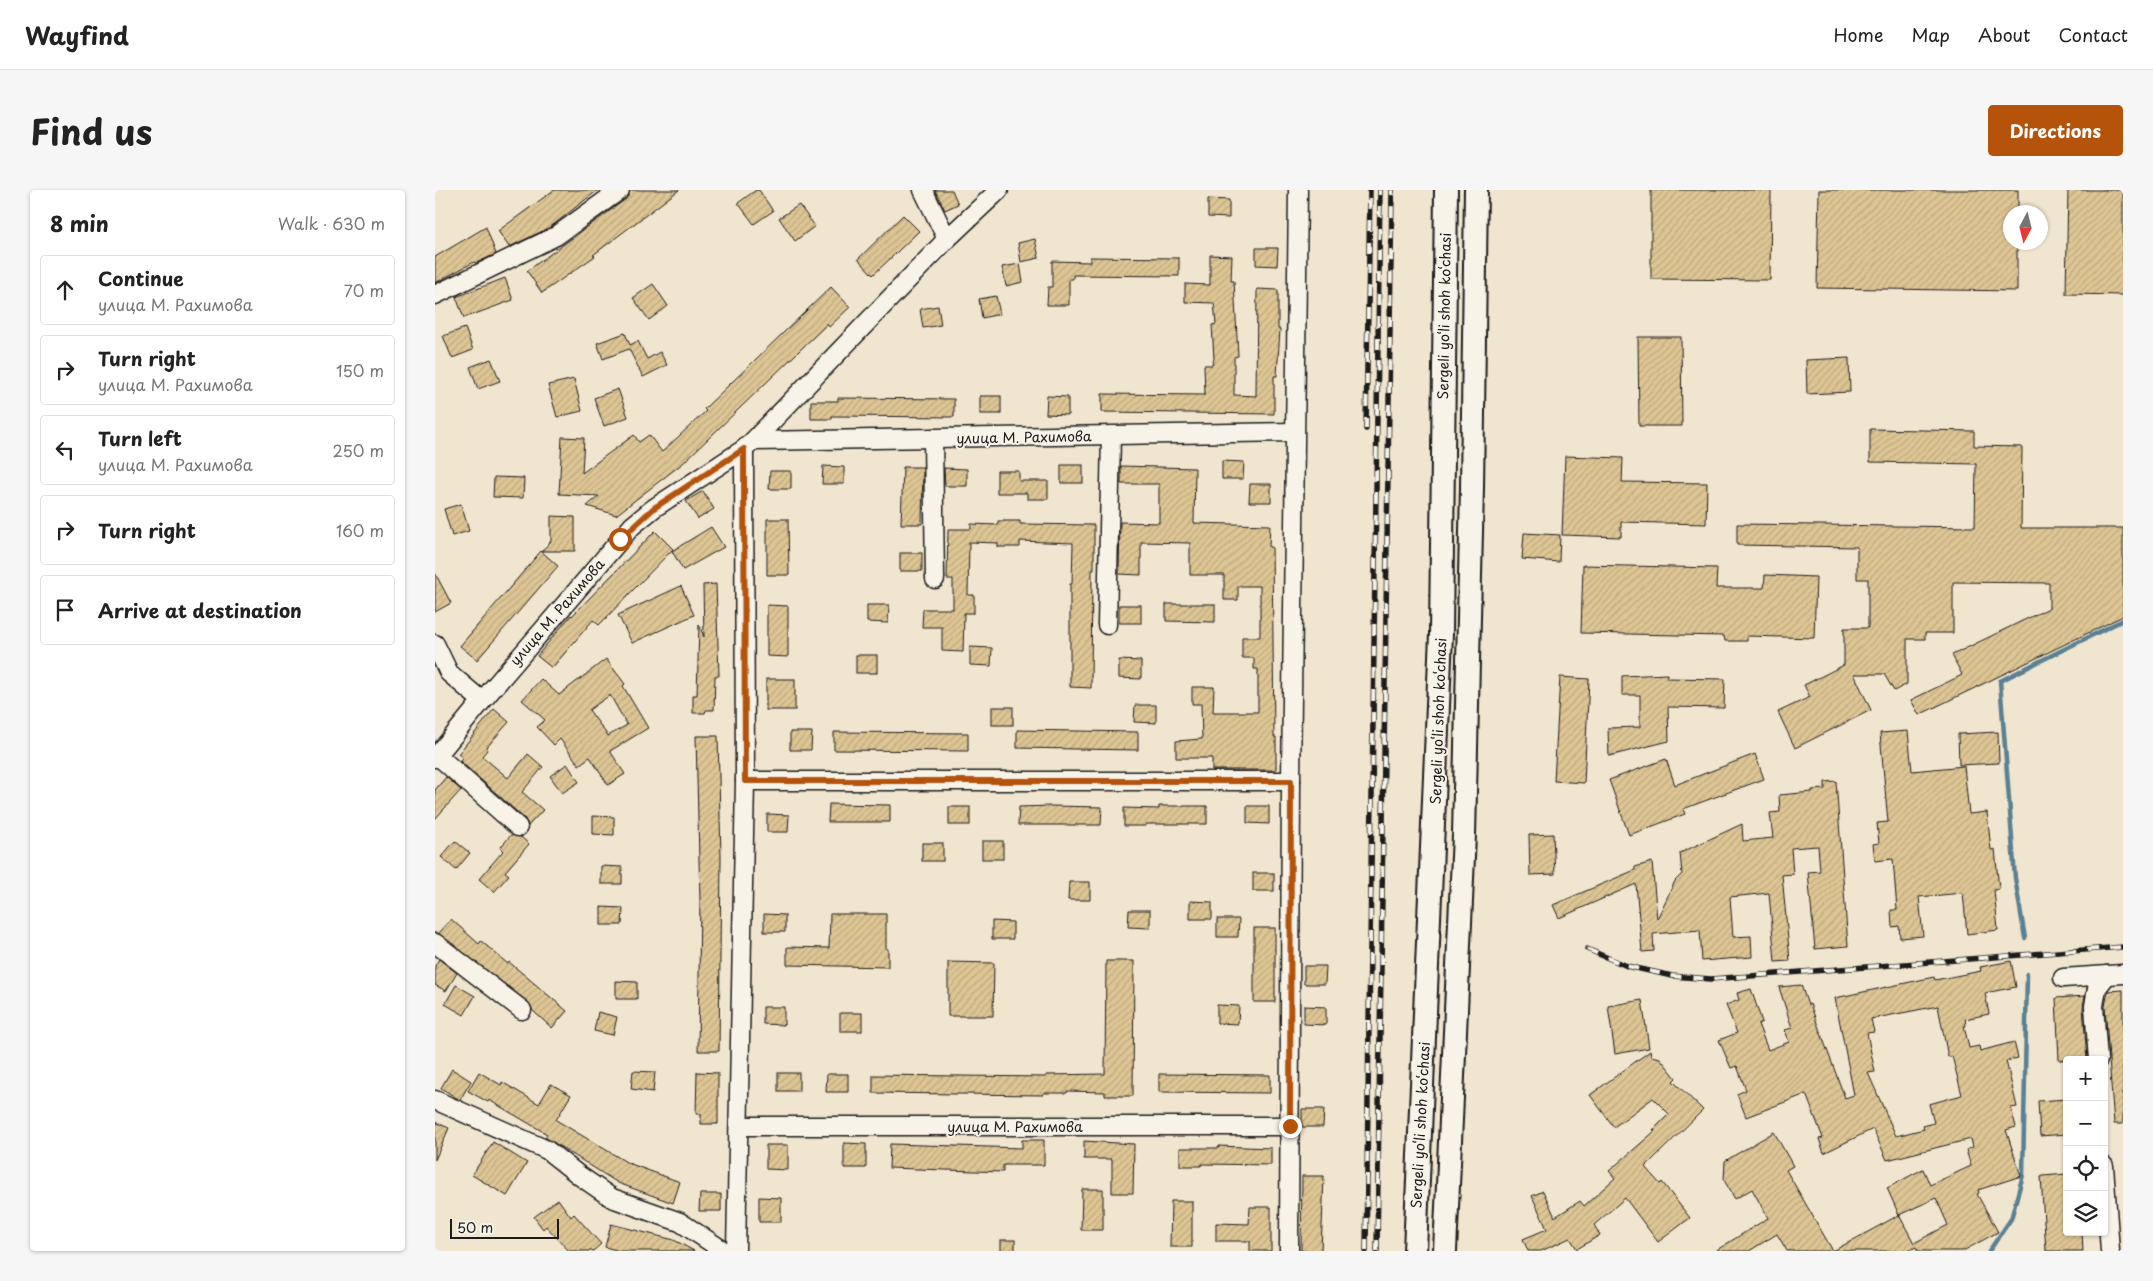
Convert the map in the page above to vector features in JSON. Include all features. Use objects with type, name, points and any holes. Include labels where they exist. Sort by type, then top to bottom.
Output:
[{"type":"main road","name":"Sergeli yo‘li shoh ko‘chasi","points":[[1415,1251],[1441,634],[1446,190]]},
{"type":"main road","name":"Sergeli yo‘li shoh ko‘chasi","points":[[1445,1251],[1464,835],[1473,488],[1476,190]]},
{"type":"street","points":[[435,295],[555,236],[620,190]]},
{"type":"street","points":[[923,190],[947,239]]},
{"type":"street","name":"улица М. Рахимова","points":[[436,756],[632,526],[654,508],[749,445],[947,239],[999,190]]},
{"type":"street","points":[[1289,1251],[1291,781],[1298,190]]},
{"type":"street","name":"улица М. Рахимова","points":[[749,445],[933,438],[1294,432]]},
{"type":"street","points":[[1107,626],[1111,436]]},
{"type":"street","points":[[933,438],[935,579]]},
{"type":"street","points":[[736,1251],[740,1126],[749,445]]},
{"type":"street","points":[[435,644],[449,672],[482,701]]},
{"type":"street","points":[[436,756],[518,827]]},
{"type":"street","points":[[745,781],[1291,781]]},
{"type":"street","points":[[435,943],[522,1010]]},
{"type":"street","points":[[2063,978],[2115,974]]},
{"type":"street","points":[[2098,1056],[2094,1006],[2097,988],[2115,974]]},
{"type":"street","points":[[435,1100],[547,1150],[612,1198],[680,1222],[724,1251]]},
{"type":"street","name":"улица М. Рахимова","points":[[740,1126],[1290,1126]]},
{"type":"street","points":[[2105,1191],[2109,1251]]},
{"type":"building","points":[[554,190],[598,190],[549,228],[509,247],[498,231]]},
{"type":"building","points":[[630,190],[679,190],[593,255],[595,256],[542,293],[527,271],[626,199]]},
{"type":"building","points":[[756,190],[759,190],[773,211],[754,224],[738,203]]},
{"type":"building","points":[[935,190],[952,190],[958,204],[945,210]]},
{"type":"building","points":[[1651,190],[1771,190],[1770,280],[1651,279]]},
{"type":"building","points":[[1819,190],[2018,190],[2018,205],[2003,205],[2003,250],[2017,250],[2017,291],[1817,288]]},
{"type":"building","points":[[2068,190],[2123,190],[2123,295],[2066,294]]},
{"type":"building","points":[[1208,199],[1229,200],[1229,218],[1208,217]]},
{"type":"building","points":[[799,205],[815,226],[795,241],[779,218]]},
{"type":"building","points":[[903,215],[919,231],[873,275],[858,259]]},
{"type":"building","points":[[486,227],[496,254],[476,263],[474,262],[435,283],[435,257]]},
{"type":"building","points":[[1035,239],[1039,258],[1021,262],[1018,243]]},
{"type":"building","points":[[1256,248],[1278,248],[1277,266],[1256,265]]},
{"type":"building","points":[[1210,255],[1232,256],[1231,281],[1234,281],[1238,356],[1234,357],[1234,395],[1256,396],[1257,289],[1278,290],[1278,329],[1280,329],[1277,376],[1274,376],[1274,414],[1102,412],[1102,394],[1205,395],[1204,365],[1212,365],[1214,359],[1212,325],[1216,324],[1214,303],[1185,302],[1185,284],[1210,285]]},
{"type":"building","points":[[1090,257],[1179,258],[1179,276],[1073,275],[1073,279],[1069,279],[1069,305],[1047,305],[1048,287],[1052,287],[1052,261],[1090,262]]},
{"type":"building","points":[[1020,264],[1023,282],[1006,286],[1002,267]]},
{"type":"building","points":[[505,278],[513,300],[464,318],[456,297]]},
{"type":"building","points":[[653,284],[668,306],[649,320],[633,298]]},
{"type":"building","points":[[831,287],[850,307],[829,327],[827,324],[683,463],[616,515],[587,506],[599,496],[559,494],[562,437],[584,438],[582,473],[634,435],[639,442],[649,435],[662,452]]},
{"type":"building","points":[[996,296],[1000,314],[982,318],[979,299]]},
{"type":"building","points":[[938,306],[941,325],[923,328],[920,309]]},
{"type":"building","points":[[465,328],[473,350],[452,358],[443,336]]},
{"type":"building","points":[[625,333],[630,345],[638,341],[647,359],[660,352],[667,365],[643,377],[629,349],[603,359],[597,343]]},
{"type":"building","points":[[1638,337],[1681,337],[1682,426],[1639,426]]},
{"type":"building","points":[[1849,358],[1850,392],[1807,394],[1806,360]]},
{"type":"building","points":[[491,359],[500,381],[478,389],[470,367]]},
{"type":"building","points":[[574,379],[582,411],[557,417],[548,385]]},
{"type":"building","points":[[618,389],[628,417],[604,426],[594,398]]},
{"type":"building","points":[[980,396],[1001,396],[1001,414],[980,414]]},
{"type":"building","points":[[1047,396],[1068,397],[1068,415],[1046,414]]},
{"type":"building","points":[[838,398],[954,399],[954,417],[832,416],[832,419],[811,419],[811,401],[838,401]]},
{"type":"building","points":[[1870,429],[1974,431],[1974,446],[2022,447],[2021,528],[2123,528],[2123,616],[1919,715],[1911,700],[1962,675],[1952,655],[2049,608],[2049,583],[1953,582],[1953,633],[1925,633],[1925,639],[1907,639],[1907,684],[1894,691],[1884,674],[1854,674],[1871,710],[1795,748],[1778,712],[1810,697],[1804,685],[1844,665],[1844,628],[1868,628],[1868,579],[1857,579],[1857,547],[1737,545],[1737,524],[1975,527],[1976,464],[1870,462]]},
{"type":"building","points":[[1565,456],[1623,458],[1622,482],[1707,483],[1706,524],[1621,522],[1621,537],[1562,535]]},
{"type":"building","points":[[1222,461],[1244,462],[1243,479],[1222,479]]},
{"type":"building","points":[[1061,465],[1083,465],[1083,483],[1061,483]]},
{"type":"building","points":[[823,466],[844,467],[844,484],[822,484]]},
{"type":"building","points":[[1121,466],[1195,468],[1194,523],[1270,525],[1269,547],[1272,547],[1276,770],[1212,770],[1212,758],[1176,758],[1176,741],[1202,739],[1201,704],[1192,704],[1192,687],[1214,687],[1213,712],[1258,712],[1258,669],[1254,669],[1254,658],[1242,658],[1242,637],[1260,637],[1260,586],[1238,586],[1238,600],[1224,600],[1224,575],[1190,575],[1190,543],[1141,542],[1141,575],[1119,574],[1120,522],[1159,523],[1159,484],[1121,484]]},
{"type":"building","points":[[903,467],[923,467],[922,524],[901,524]]},
{"type":"building","points":[[944,468],[967,469],[967,486],[945,486]]},
{"type":"building","points":[[770,471],[791,471],[791,489],[769,489]]},
{"type":"building","points":[[997,471],[1019,471],[1019,481],[1048,481],[1048,499],[1027,499],[1027,493],[997,493]]},
{"type":"building","points":[[494,477],[524,478],[523,498],[493,497]]},
{"type":"building","points":[[1250,484],[1271,484],[1271,502],[1249,502]]},
{"type":"building","points":[[703,491],[714,509],[698,519],[686,501]]},
{"type":"building","points":[[461,504],[469,531],[452,536],[444,509]]},
{"type":"building","points":[[551,516],[575,517],[575,551],[542,551],[551,541]]},
{"type":"building","points":[[767,519],[788,519],[789,575],[767,575]]},
{"type":"building","points":[[998,521],[1020,521],[1020,524],[1094,525],[1091,688],[1070,687],[1070,584],[1072,584],[1073,543],[1020,541],[1020,547],[998,547],[998,543],[969,542],[968,595],[974,595],[974,613],[964,613],[963,652],[942,651],[942,627],[922,627],[923,609],[953,609],[953,579],[947,579],[948,529],[971,529],[971,524],[998,525]]},
{"type":"building","points":[[711,527],[724,547],[683,570],[672,551]]},
{"type":"building","points":[[655,531],[673,549],[599,625],[593,620],[552,668],[537,656],[571,615]]},
{"type":"building","points":[[1524,533],[1560,535],[1559,562],[1522,559]]},
{"type":"building","points":[[541,551],[558,566],[477,660],[460,646]]},
{"type":"building","points":[[900,553],[922,553],[922,571],[900,571]]},
{"type":"building","points":[[1583,565],[1717,568],[1716,588],[1764,588],[1765,575],[1816,577],[1814,638],[1747,636],[1747,641],[1725,641],[1724,636],[1581,633]]},
{"type":"building","points":[[435,573],[451,603],[435,612]]},
{"type":"building","points":[[716,584],[719,676],[715,676],[714,710],[706,710],[705,713],[693,713],[693,695],[697,695],[699,625],[704,637],[703,585]]},
{"type":"building","points":[[681,586],[694,615],[632,643],[618,615]]},
{"type":"building","points":[[1166,604],[1215,604],[1215,622],[1166,621]]},
{"type":"building","points":[[767,605],[788,606],[788,657],[767,656]]},
{"type":"building","points":[[867,605],[889,605],[888,623],[867,622]]},
{"type":"building","points":[[1119,605],[1141,605],[1141,623],[1119,623]]},
{"type":"building","points":[[970,647],[992,648],[991,666],[970,665]]},
{"type":"building","points":[[856,655],[877,655],[877,673],[856,673]]},
{"type":"building","points":[[606,659],[625,684],[623,686],[648,728],[610,751],[625,774],[608,785],[590,757],[579,765],[560,739],[554,745],[537,727],[545,720],[522,700],[541,679],[559,695]],"holes":[[[610,695],[627,725],[608,736],[589,710]]]},
{"type":"building","points":[[1119,660],[1141,661],[1141,679],[1119,678]]},
{"type":"building","points":[[1667,674],[1667,678],[1725,679],[1724,708],[1668,707],[1669,741],[1609,756],[1608,728],[1640,727],[1640,695],[1622,695],[1622,676]]},
{"type":"building","points":[[1560,677],[1589,679],[1584,783],[1554,781]]},
{"type":"building","points":[[766,679],[795,679],[795,710],[766,710]]},
{"type":"building","points":[[1135,705],[1156,705],[1156,723],[1134,722]]},
{"type":"building","points":[[992,707],[1013,707],[1013,725],[992,725]]},
{"type":"building","points":[[494,709],[509,722],[486,748],[487,750],[482,756],[508,778],[528,754],[543,767],[522,792],[543,810],[528,826],[525,819],[460,761],[463,758],[458,754]]},
{"type":"building","points":[[1017,730],[1138,732],[1138,750],[1017,748]]},
{"type":"building","points":[[1908,731],[1912,771],[1964,766],[1969,814],[1987,812],[1991,850],[1995,849],[1999,889],[1994,890],[1998,930],[1967,934],[1963,893],[1919,897],[1923,936],[1900,938],[1899,926],[1892,927],[1891,910],[1897,910],[1893,859],[1875,861],[1873,844],[1879,843],[1877,823],[1888,822],[1880,733]]},
{"type":"building","points":[[790,732],[812,732],[811,750],[790,750]]},
{"type":"building","points":[[834,732],[968,733],[968,751],[834,750]]},
{"type":"building","points":[[1998,732],[1999,763],[1959,765],[1958,734]]},
{"type":"building","points":[[696,736],[718,736],[721,857],[719,1051],[698,1051],[700,900]]},
{"type":"building","points":[[1755,754],[1764,779],[1683,809],[1685,814],[1629,835],[1609,780],[1666,759],[1675,785]]},
{"type":"building","points":[[567,764],[579,782],[562,793],[550,776]]},
{"type":"building","points":[[446,777],[461,790],[435,819],[435,790]]},
{"type":"building","points":[[1836,781],[1848,946],[1815,949],[1808,872],[1820,871],[1818,846],[1791,848],[1793,874],[1782,875],[1790,961],[1775,962],[1769,893],[1730,897],[1733,937],[1751,936],[1752,957],[1702,961],[1700,930],[1653,934],[1654,951],[1642,952],[1636,884],[1559,918],[1553,905],[1635,870],[1635,867],[1652,862],[1657,919],[1675,881],[1682,874],[1680,853],[1742,824],[1743,841],[1773,838],[1770,813],[1780,812],[1779,795],[1825,789],[1825,782]]},
{"type":"building","points":[[829,804],[890,805],[890,822],[828,822]]},
{"type":"building","points":[[1159,806],[1207,806],[1207,824],[1124,826],[1124,808],[1159,809]]},
{"type":"building","points":[[1247,806],[1269,806],[1269,824],[1247,823]]},
{"type":"building","points":[[949,807],[970,807],[970,825],[949,825]]},
{"type":"building","points":[[1019,807],[1102,807],[1101,825],[1018,825]]},
{"type":"building","points":[[767,814],[789,815],[788,832],[767,832]]},
{"type":"building","points":[[593,816],[614,817],[614,835],[593,834]]},
{"type":"building","points":[[1553,834],[1555,874],[1530,875],[1529,835]]},
{"type":"building","points":[[511,835],[521,837],[529,844],[505,872],[509,875],[494,892],[479,879],[503,851],[500,848]]},
{"type":"building","points":[[455,841],[470,853],[456,870],[441,857]]},
{"type":"building","points":[[982,841],[1003,841],[1003,859],[982,859]]},
{"type":"building","points":[[922,843],[943,843],[943,861],[922,861]]},
{"type":"building","points":[[601,866],[622,867],[622,884],[601,884]]},
{"type":"building","points":[[1253,873],[1274,873],[1274,891],[1253,891]]},
{"type":"building","points":[[1069,882],[1090,882],[1090,900],[1068,900]]},
{"type":"building","points":[[1190,901],[1212,902],[1212,919],[1190,919]]},
{"type":"building","points":[[601,907],[623,908],[622,925],[601,925]]},
{"type":"building","points":[[1129,910],[1150,910],[1150,928],[1128,927]]},
{"type":"building","points":[[764,914],[785,915],[785,932],[764,932]]},
{"type":"building","points":[[830,914],[886,914],[888,967],[787,965],[787,947],[829,948]]},
{"type":"building","points":[[451,919],[479,944],[481,941],[508,964],[509,962],[567,1011],[552,1028],[533,1011],[528,1002],[438,933]]},
{"type":"building","points":[[1217,919],[1239,919],[1238,937],[1217,937]]},
{"type":"building","points":[[992,921],[1013,922],[1013,939],[992,939]]},
{"type":"building","points":[[1254,928],[1275,928],[1275,1002],[1254,1002]]},
{"type":"building","points":[[439,959],[457,973],[446,991],[435,985],[435,966]]},
{"type":"building","points":[[1106,961],[1134,961],[1133,1096],[1105,1096],[1105,1092],[1067,1091],[1067,1093],[1043,1093],[1043,1095],[873,1093],[873,1075],[1046,1077],[1046,1075],[1105,1074]]},
{"type":"building","points":[[2011,961],[2016,987],[1985,993],[1989,1014],[1965,1019],[1966,1026],[1964,1026],[1969,1048],[1979,1046],[1980,1051],[2014,1042],[2018,1058],[2006,1061],[2017,1107],[2011,1108],[2016,1127],[2006,1130],[2021,1176],[1978,1190],[1979,1193],[1977,1194],[1998,1232],[1963,1251],[1918,1251],[1916,1247],[1908,1251],[1833,1251],[1899,1215],[1887,1188],[1923,1169],[1930,1185],[1971,1166],[1966,1150],[1973,1147],[1971,1139],[1887,1160],[1873,1129],[1824,1153],[1819,1139],[1823,1138],[1806,1094],[1746,1117],[1737,1094],[1746,1090],[1737,1066],[1731,1068],[1719,1040],[1737,1033],[1726,1005],[1739,1000],[1737,993],[1751,989],[1762,1022],[1758,1024],[1768,1050],[1789,1042],[1785,1030],[1792,1028],[1779,987],[1801,985],[1845,1098],[1854,1095],[1835,998],[1934,977],[1935,980],[1981,971],[1980,967]],"holes":[[[1938,1006],[1948,1057],[1952,1056],[1962,1095],[1929,1104],[1934,1123],[1923,1126],[1924,1129],[1896,1136],[1868,1073],[1875,1072],[1867,1033],[1874,1032],[1871,1019]],[[1936,1198],[1948,1225],[1914,1243],[1899,1215]]]},
{"type":"building","points":[[948,962],[994,963],[993,1016],[948,1016]]},
{"type":"building","points":[[1304,966],[1326,966],[1325,984],[1304,984]]},
{"type":"building","points":[[616,981],[637,982],[637,999],[616,999]]},
{"type":"building","points":[[456,985],[475,996],[464,1015],[445,1004]]},
{"type":"building","points":[[2123,990],[2123,1124],[2114,1124],[2105,1006],[2108,991]]},
{"type":"building","points":[[2085,996],[2083,1007],[2087,1056],[2063,1056],[2063,1060],[2059,1060],[2056,998]]},
{"type":"building","points":[[1642,1000],[1649,1048],[1615,1054],[1608,1006]]},
{"type":"building","points":[[1217,1005],[1239,1006],[1238,1024],[1217,1023]]},
{"type":"building","points":[[1304,1006],[1326,1007],[1326,1025],[1304,1024]]},
{"type":"building","points":[[763,1007],[784,1007],[784,1025],[763,1024]]},
{"type":"building","points":[[598,1012],[617,1017],[613,1035],[594,1031]]},
{"type":"building","points":[[840,1013],[862,1013],[862,1031],[840,1031]]},
{"type":"building","points":[[1650,1051],[1651,1056],[1660,1058],[1676,1078],[1673,1081],[1703,1110],[1645,1167],[1660,1184],[1662,1182],[1690,1218],[1658,1242],[1625,1198],[1594,1225],[1600,1235],[1577,1249],[1570,1238],[1541,1251],[1528,1251],[1523,1239],[1547,1229],[1532,1196],[1543,1191],[1555,1217],[1580,1201],[1584,1206],[1615,1178],[1609,1171],[1655,1131],[1653,1130],[1669,1114],[1653,1098],[1614,1127],[1590,1095]]},
{"type":"building","points":[[452,1069],[471,1081],[460,1100],[441,1088]]},
{"type":"building","points":[[633,1071],[655,1072],[653,1092],[631,1089]]},
{"type":"building","points":[[479,1072],[501,1085],[502,1082],[539,1104],[551,1084],[571,1095],[556,1120],[628,1163],[680,1182],[673,1203],[618,1183],[545,1137],[547,1134],[489,1100],[488,1102],[468,1091]]},
{"type":"building","points":[[697,1072],[718,1073],[718,1124],[701,1124],[701,1114],[696,1114]]},
{"type":"building","points":[[778,1073],[799,1073],[799,1091],[778,1091]]},
{"type":"building","points":[[827,1074],[848,1074],[848,1092],[826,1092]]},
{"type":"building","points":[[1159,1074],[1270,1075],[1270,1093],[1159,1092]]},
{"type":"building","points":[[2063,1099],[2063,1134],[2040,1136],[2038,1101]]},
{"type":"building","points":[[1302,1109],[1324,1109],[1323,1127],[1302,1127]]},
{"type":"building","points":[[435,1122],[449,1128],[435,1160]]},
{"type":"building","points":[[1774,1132],[1793,1166],[1786,1170],[1833,1251],[1787,1251],[1777,1234],[1749,1251],[1715,1251],[1768,1218],[1752,1189],[1735,1199],[1724,1180],[1725,1161]]},
{"type":"building","points":[[1022,1140],[1044,1140],[1044,1165],[1003,1165],[1003,1172],[889,1168],[890,1144],[1022,1148]]},
{"type":"building","points":[[1084,1141],[1134,1144],[1133,1193],[1112,1193],[1112,1159],[1084,1159]]},
{"type":"building","points":[[493,1142],[527,1163],[507,1196],[472,1175]]},
{"type":"building","points":[[844,1143],[866,1144],[866,1168],[844,1168]]},
{"type":"building","points":[[766,1145],[788,1145],[788,1170],[766,1169]]},
{"type":"building","points":[[1219,1146],[1271,1148],[1271,1165],[1202,1164],[1201,1166],[1180,1166],[1180,1148],[1219,1148]]},
{"type":"building","points":[[2063,1174],[2063,1236],[2082,1236],[2083,1251],[2046,1251],[2041,1177]]},
{"type":"building","points":[[1302,1176],[1324,1176],[1321,1251],[1301,1251]]},
{"type":"building","points":[[1082,1189],[1103,1189],[1103,1230],[1081,1230]]},
{"type":"building","points":[[700,1194],[721,1194],[721,1211],[699,1211]]},
{"type":"building","points":[[759,1197],[781,1198],[781,1222],[759,1222]]},
{"type":"building","points":[[558,1199],[571,1217],[574,1214],[601,1244],[593,1251],[569,1251],[546,1226],[543,1229],[534,1217]]},
{"type":"building","points":[[1171,1201],[1192,1201],[1192,1247],[1170,1247]]},
{"type":"building","points":[[1250,1207],[1271,1207],[1271,1251],[1250,1251],[1250,1241],[1216,1241],[1216,1223],[1249,1224]]},
{"type":"building","points":[[611,1224],[674,1240],[694,1251],[620,1251],[605,1247]]},
{"type":"building","points":[[1001,1240],[1015,1240],[1015,1251],[1001,1251]]},
{"type":"waterway","points":[[2025,938],[2015,878],[2000,681],[2123,620]]},
{"type":"waterway","points":[[1989,1251],[2011,1219],[2023,1175],[2027,974]]},
{"type":"railway","points":[[1366,429],[1370,190]]},
{"type":"railway","points":[[1366,1251],[1380,190]]},
{"type":"railway","points":[[1377,1251],[1392,190]]},
{"type":"railway","points":[[1587,949],[1627,966],[1672,976],[1711,979],[2123,947]]},
{"type":"route","points":[[620,539],[632,526],[654,508],[744,449],[745,781],[1291,781],[1290,1126]]}]
